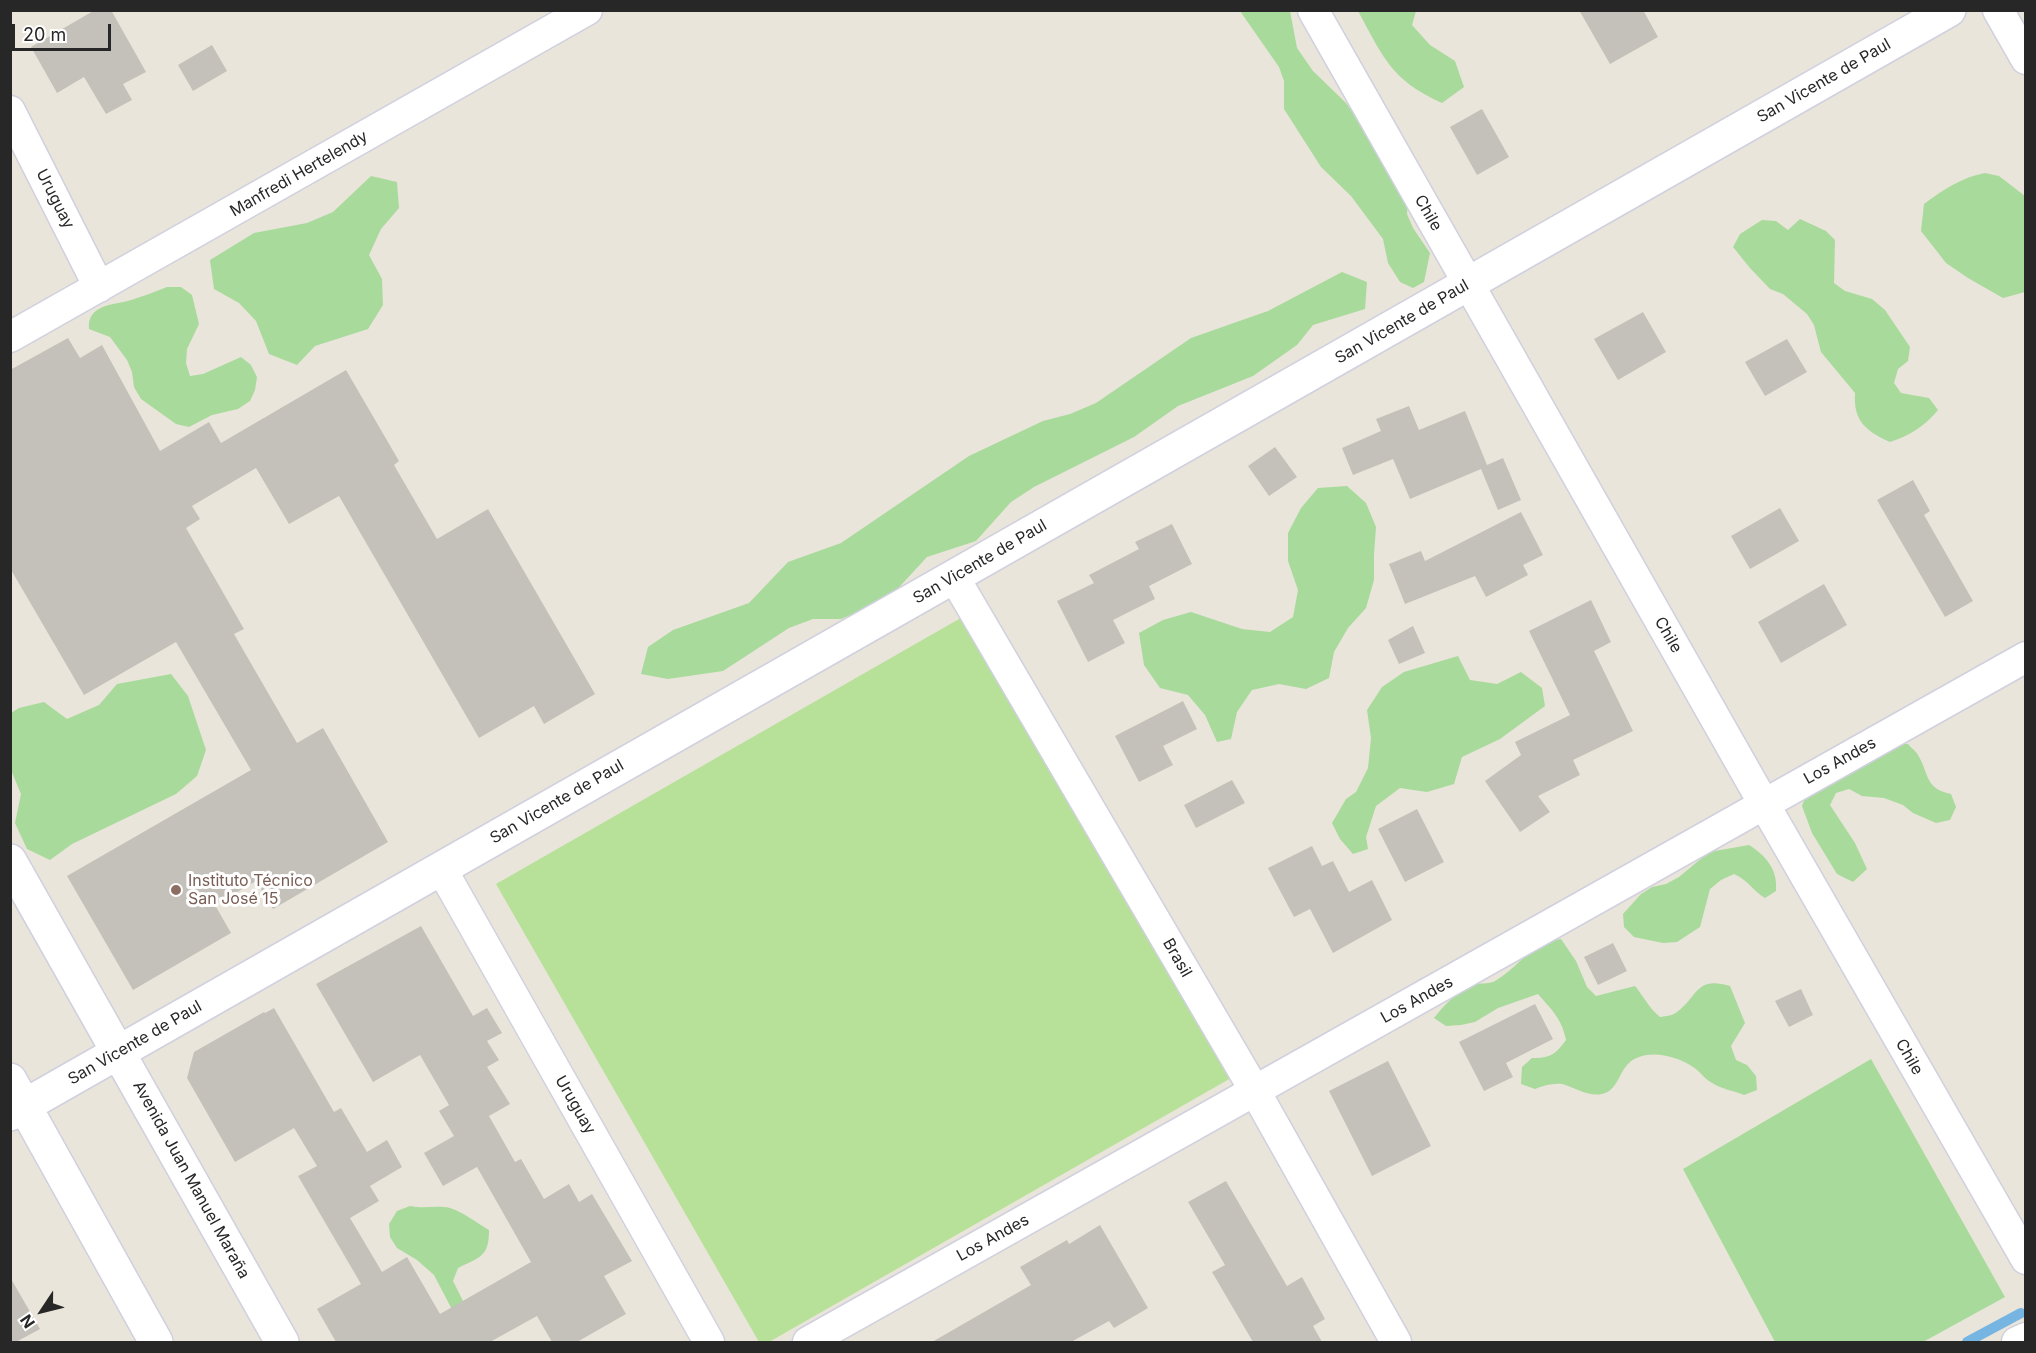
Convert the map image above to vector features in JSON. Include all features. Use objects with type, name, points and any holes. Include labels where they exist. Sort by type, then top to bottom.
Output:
[{"type":"street","name":"Manfredi Hertelendy","points":[[10,337],[587,10]]},
{"type":"street","name":"Chile","points":[[1313,10],[2025,1259]]},
{"type":"street","name":"San Vicente de Paul","points":[[15,1099],[119,1052],[1949,10]]},
{"type":"street","points":[[1998,10],[2025,58]]},
{"type":"street","name":"Uruguay","points":[[10,111],[99,287]]},
{"type":"street","name":"Brasil","points":[[954,577],[1255,1091],[1396,1342]]},
{"type":"street","name":"Los Andes","points":[[808,1342],[2025,657]]},
{"type":"street","name":"Avenida Juan Manuel Maraña","points":[[10,861],[282,1342]]},
{"type":"street","name":"Uruguay","points":[[441,868],[709,1342]]},
{"type":"street","points":[[15,1099],[156,1342]]},
{"type":"street","points":[[2017,1342],[2025,1338]]},
{"type":"green space","points":[[1240,11],[1290,11],[1297,48],[1313,71],[1346,103],[1388,160],[1408,199],[1407,214],[1413,228],[1430,253],[1424,282],[1413,288],[1400,282],[1388,263],[1383,239],[1351,196],[1321,167],[1284,109],[1284,81],[1279,67]]},
{"type":"green space","points":[[1358,11],[1416,11],[1412,25],[1430,45],[1455,61],[1464,87],[1442,103],[1411,85],[1390,66]]},
{"type":"green space","points":[[1985,173],[1999,176],[2025,196],[2025,292],[2003,298],[1946,263],[1921,231],[1924,204],[1961,181]]},
{"type":"green space","points":[[371,176],[397,182],[399,208],[381,229],[369,255],[382,279],[383,305],[368,329],[315,346],[297,365],[269,354],[256,321],[239,303],[214,289],[210,260],[254,233],[307,223],[333,212]]},
{"type":"green space","points":[[1800,219],[1826,231],[1835,240],[1834,283],[1845,291],[1872,299],[1885,310],[1910,347],[1908,361],[1898,369],[1894,383],[1901,393],[1929,398],[1938,410],[1922,426],[1904,437],[1890,442],[1874,434],[1863,424],[1856,411],[1855,393],[1821,352],[1814,325],[1807,314],[1783,294],[1770,289],[1733,247],[1740,234],[1762,220],[1776,221],[1788,230]]},
{"type":"green space","points":[[1342,272],[1367,282],[1365,309],[1313,325],[1297,345],[1253,376],[1178,406],[1134,437],[1034,487],[1011,502],[976,541],[927,557],[890,597],[841,619],[813,619],[789,628],[723,671],[668,679],[641,674],[648,647],[673,630],[749,603],[788,562],[841,543],[969,456],[1043,421],[1070,414],[1096,403],[1191,338],[1268,311]]},
{"type":"green space","points":[[167,287],[181,287],[192,295],[199,324],[187,349],[186,363],[190,376],[203,374],[241,357],[251,365],[257,377],[250,401],[238,409],[212,415],[189,427],[176,424],[141,399],[134,387],[132,372],[127,360],[110,337],[89,329],[92,315],[97,310]]},
{"type":"green space","points":[[1347,486],[1366,503],[1376,527],[1374,580],[1366,608],[1348,628],[1334,652],[1329,678],[1306,689],[1279,684],[1252,690],[1237,712],[1231,739],[1217,742],[1205,715],[1188,695],[1160,688],[1144,665],[1139,633],[1163,620],[1191,612],[1242,629],[1270,632],[1293,617],[1298,590],[1288,561],[1288,533],[1301,508],[1318,488]]},
{"type":"green space","points":[[966,615],[1231,1078],[769,1342],[759,1342],[496,884]]},
{"type":"green space","points":[[1458,656],[1470,680],[1497,684],[1521,672],[1542,688],[1545,706],[1500,739],[1462,757],[1454,784],[1427,792],[1400,788],[1376,806],[1366,837],[1368,849],[1353,854],[1340,839],[1332,823],[1346,799],[1356,792],[1368,768],[1371,738],[1367,710],[1382,687],[1404,672]]},
{"type":"green space","points":[[171,674],[188,696],[206,750],[197,776],[176,794],[72,844],[50,860],[27,849],[15,823],[21,794],[11,770],[11,713],[19,708],[44,702],[67,719],[99,705],[117,684]]},
{"type":"green space","points":[[1895,744],[1908,744],[1915,751],[1929,780],[1936,788],[1951,794],[1956,807],[1950,820],[1936,823],[1913,813],[1903,805],[1884,798],[1862,796],[1849,789],[1836,793],[1830,805],[1855,843],[1867,869],[1853,882],[1837,874],[1812,833],[1802,806],[1808,790]]},
{"type":"green space","points":[[1749,845],[1770,864],[1775,876],[1776,891],[1765,898],[1734,874],[1721,880],[1710,889],[1700,927],[1677,942],[1663,943],[1634,937],[1624,927],[1623,914],[1641,894],[1652,887],[1666,884],[1679,877],[1709,852]]},
{"type":"green space","points":[[1561,939],[1576,961],[1587,987],[1596,996],[1635,986],[1660,1017],[1674,1014],[1703,986],[1718,983],[1730,986],[1745,1023],[1731,1046],[1736,1060],[1747,1065],[1756,1076],[1757,1090],[1744,1095],[1724,1089],[1686,1063],[1661,1055],[1635,1059],[1628,1064],[1614,1086],[1602,1094],[1586,1093],[1562,1084],[1551,1084],[1535,1089],[1521,1084],[1522,1067],[1532,1058],[1552,1055],[1566,1040],[1559,1020],[1538,994],[1498,1008],[1475,1022],[1446,1026],[1434,1018],[1464,989],[1495,981],[1534,950],[1551,941]]},
{"type":"green space","points":[[1871,1059],[2005,1297],[1923,1342],[1775,1342],[1683,1169]]},
{"type":"green space","points":[[410,1206],[450,1208],[489,1230],[485,1251],[458,1268],[453,1281],[479,1342],[469,1342],[434,1275],[417,1260],[397,1248],[390,1237],[389,1224],[397,1211]]},
{"type":"building","points":[[95,10],[111,10],[146,72],[123,84],[132,100],[106,114],[84,77],[57,93],[31,47]]},
{"type":"building","points":[[1579,10],[1643,10],[1658,37],[1610,64]]},
{"type":"building","points":[[212,45],[227,71],[193,91],[178,65]]},
{"type":"building","points":[[1482,109],[1509,157],[1477,175],[1450,127]]},
{"type":"building","points":[[1643,312],[1666,352],[1618,380],[1594,339]]},
{"type":"building","points":[[68,338],[80,358],[102,345],[160,451],[209,422],[221,443],[346,370],[399,461],[394,465],[437,539],[488,509],[595,694],[544,724],[534,706],[479,738],[339,496],[289,524],[256,468],[192,506],[200,519],[186,528],[244,629],[234,634],[297,743],[323,728],[388,842],[273,909],[256,881],[215,905],[231,933],[133,990],[67,876],[251,770],[176,642],[84,695],[10,568],[10,370]]},
{"type":"building","points":[[1787,339],[1807,372],[1765,396],[1745,362]]},
{"type":"building","points":[[1409,406],[1419,430],[1465,411],[1487,465],[1503,458],[1521,500],[1498,510],[1481,469],[1410,499],[1393,459],[1353,475],[1342,448],[1381,431],[1376,419]]},
{"type":"building","points":[[1275,447],[1297,477],[1269,496],[1248,466]]},
{"type":"building","points":[[1913,480],[1930,511],[1924,515],[1973,601],[1945,617],[1877,500]]},
{"type":"building","points":[[1780,508],[1799,541],[1750,569],[1731,536]]},
{"type":"building","points":[[1521,512],[1543,555],[1523,565],[1528,575],[1486,597],[1475,576],[1405,604],[1389,564],[1421,551],[1425,561]]},
{"type":"building","points":[[1172,524],[1192,564],[1149,586],[1155,599],[1113,620],[1125,643],[1088,662],[1057,601],[1094,583],[1089,575],[1139,549],[1135,542]]},
{"type":"building","points":[[1824,584],[1847,625],[1781,663],[1758,622]]},
{"type":"building","points":[[1591,600],[1611,642],[1594,651],[1633,731],[1573,760],[1580,775],[1538,796],[1550,812],[1520,832],[1485,781],[1521,755],[1515,742],[1570,715],[1529,631]]},
{"type":"building","points":[[1413,626],[1425,653],[1399,664],[1388,640]]},
{"type":"building","points":[[1183,701],[1197,729],[1163,746],[1173,765],[1139,782],[1115,736]]},
{"type":"building","points":[[1232,780],[1245,803],[1196,828],[1184,805]]},
{"type":"building","points":[[1417,809],[1444,862],[1405,882],[1378,829]]},
{"type":"building","points":[[1312,846],[1322,866],[1333,861],[1349,892],[1372,880],[1392,920],[1333,953],[1310,909],[1294,917],[1268,868]]},
{"type":"building","points":[[421,926],[473,1016],[487,1008],[502,1033],[487,1041],[499,1060],[487,1067],[510,1104],[489,1116],[515,1162],[521,1159],[544,1199],[569,1184],[579,1202],[592,1194],[632,1261],[604,1276],[626,1314],[577,1342],[552,1342],[537,1316],[490,1342],[336,1342],[317,1309],[361,1284],[298,1176],[317,1166],[294,1128],[235,1162],[187,1078],[194,1052],[274,1008],[334,1112],[341,1108],[367,1152],[387,1140],[402,1167],[370,1186],[379,1201],[350,1218],[382,1272],[407,1257],[440,1314],[531,1262],[477,1167],[443,1186],[424,1153],[454,1136],[439,1111],[449,1105],[420,1055],[373,1082],[316,984]]},
{"type":"building","points":[[1613,943],[1627,971],[1598,985],[1584,957]]},
{"type":"building","points":[[1801,989],[1813,1015],[1789,1027],[1775,1001]]},
{"type":"building","points":[[1535,1004],[1553,1039],[1506,1063],[1513,1077],[1484,1091],[1459,1042]]},
{"type":"building","points":[[1388,1061],[1431,1146],[1372,1176],[1329,1091]]},
{"type":"building","points":[[1226,1181],[1287,1286],[1302,1277],[1325,1319],[1313,1326],[1322,1342],[1253,1342],[1212,1272],[1225,1265],[1188,1202]]},
{"type":"building","points":[[1100,1225],[1148,1308],[1114,1328],[1109,1321],[1071,1342],[932,1342],[1031,1285],[1020,1267],[1067,1240],[1069,1244]]},
{"type":"building","points":[[10,1277],[40,1329],[16,1342],[10,1342]]},
{"type":"waterway","points":[[1967,1342],[2021,1313]]},
{"type":"place","name":"Instituto Técnico San José 15","points":[[176,890]]}]
